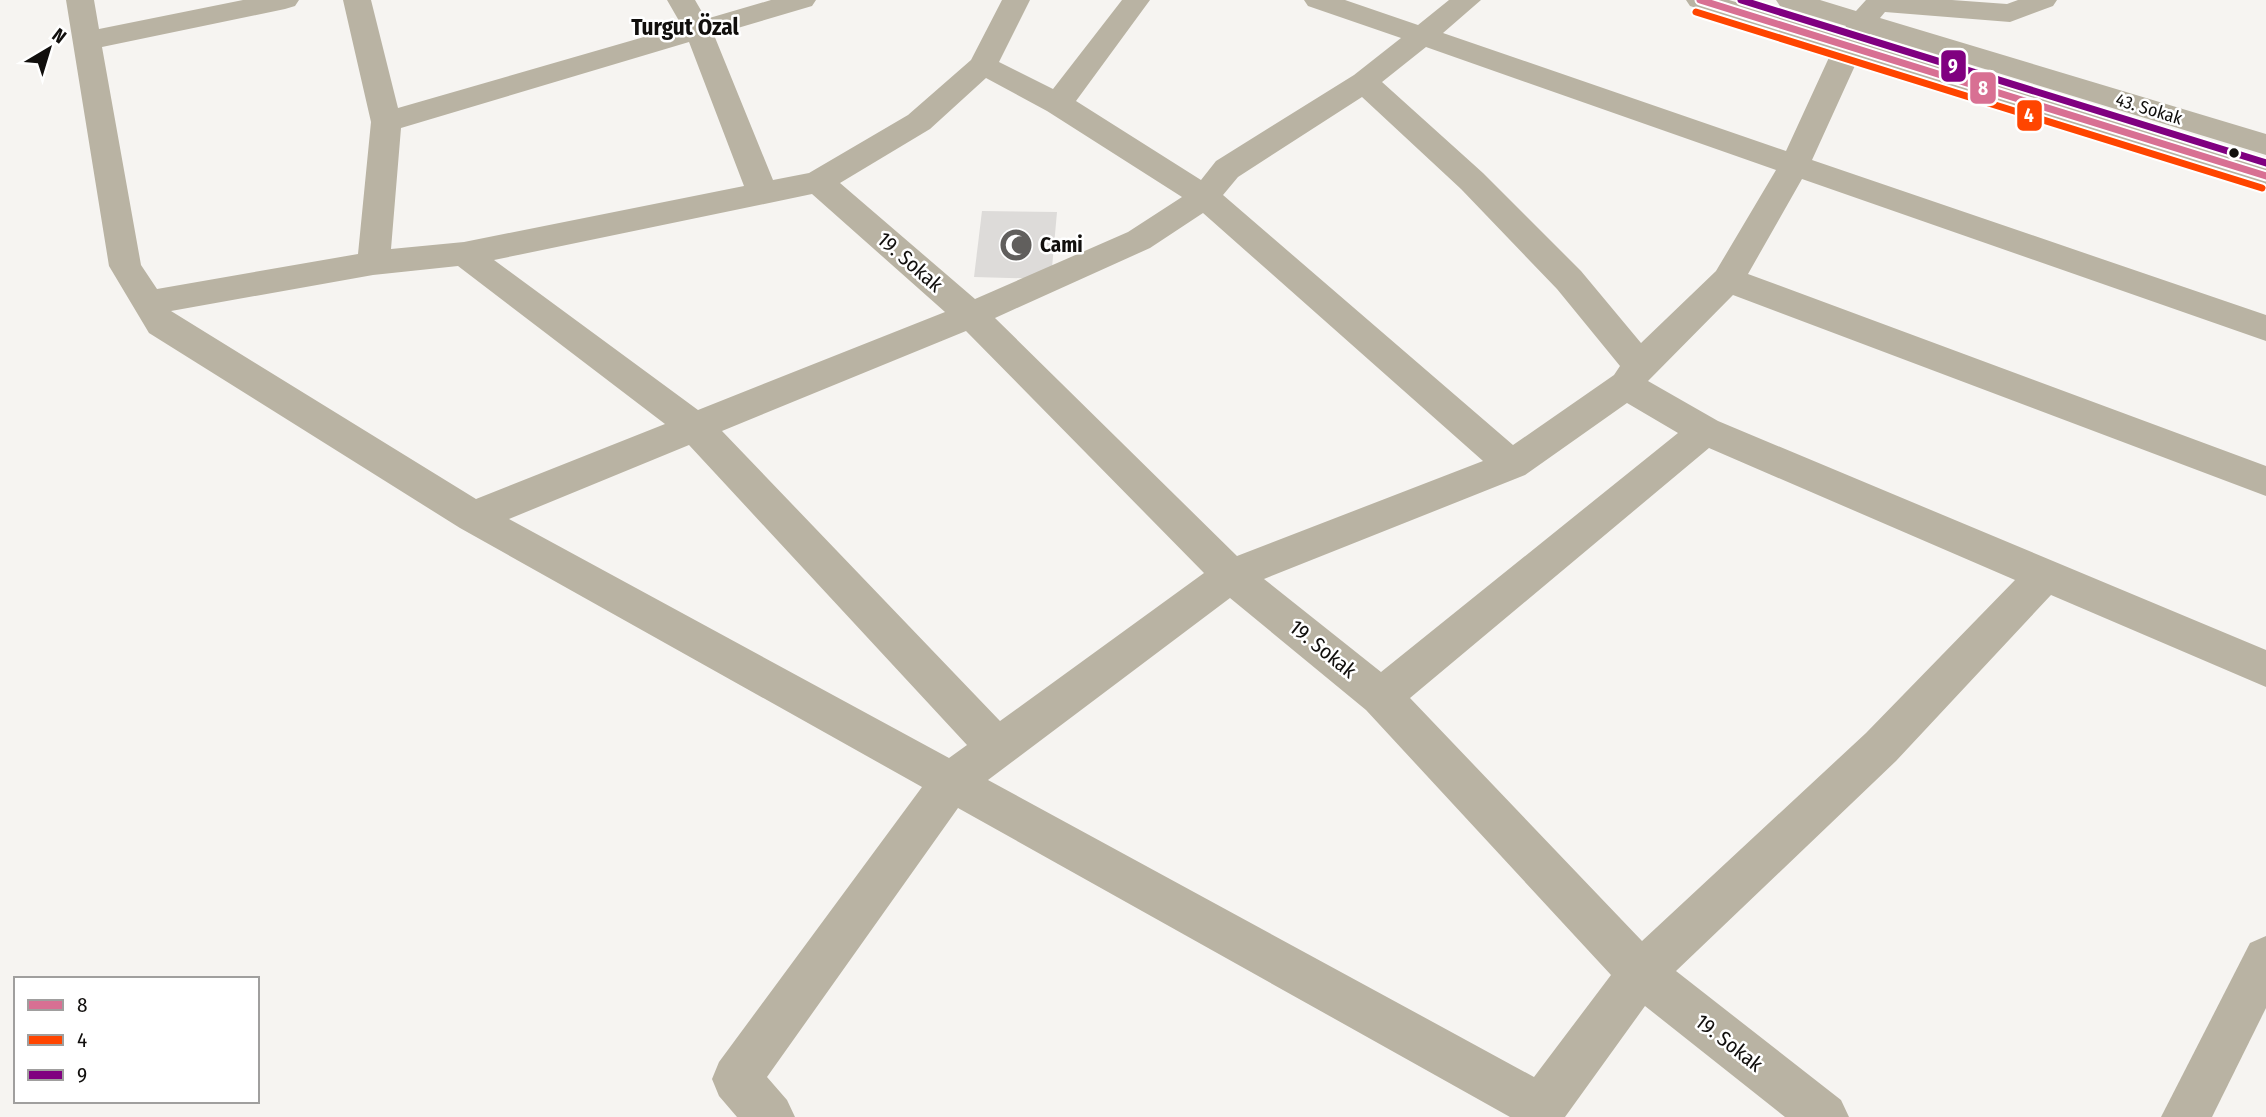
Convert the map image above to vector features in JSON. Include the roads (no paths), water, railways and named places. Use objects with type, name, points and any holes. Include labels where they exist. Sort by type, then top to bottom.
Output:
[{"type":"street","points":[[80,0],[125,266],[161,324],[473,517],[1539,1113],[1641,973],[1881,747],[2045,575]]},
{"type":"street","points":[[86,41],[285,0]]},
{"type":"street","points":[[357,0],[386,122],[373,263]]},
{"type":"street","points":[[681,0],[699,32],[763,194]]},
{"type":"street","points":[[386,122],[802,0]]},
{"type":"street","points":[[148,303],[373,263],[464,254],[818,182],[919,122],[983,65],[1016,0]]},
{"type":"street","points":[[1058,104],[1136,0]]},
{"type":"street","points":[[1318,0],[2266,328]]},
{"type":"street","points":[[473,517],[971,315],[1139,240],[1205,197],[1227,169],[1364,82],[1467,0]]},
{"type":"street","name":"43. Sokak","points":[[1700,0],[1855,34],[2266,145]]},
{"type":"street","name":"43. Sokak","points":[[1790,0],[1855,34],[2266,176]]},
{"type":"street","points":[[770,1117],[736,1079],[951,782],[1231,575],[1511,465],[1633,375],[1728,280],[1794,164],[1855,34],[1878,3],[2010,13],[2043,0]]},
{"type":"street","points":[[983,65],[1058,104],[1205,197],[1511,465]]},
{"type":"street","points":[[1364,82],[1472,181],[1569,280],[1633,375],[1705,431],[2266,669]]},
{"type":"street","name":"19. Sokak","points":[[818,182],[971,315],[1231,575],[1381,697],[1641,973],[1825,1117]]},
{"type":"street","points":[[464,254],[696,428],[996,747]]},
{"type":"street","points":[[1728,280],[2266,481]]},
{"type":"street","points":[[1381,697],[1705,431]]},
{"type":"street","points":[[2186,1117],[2266,959]]},
{"type":"place","name":"Cami","points":[[1016,245]]},
{"type":"district","name":"Turgut Özal","points":[[685,27]]}]
